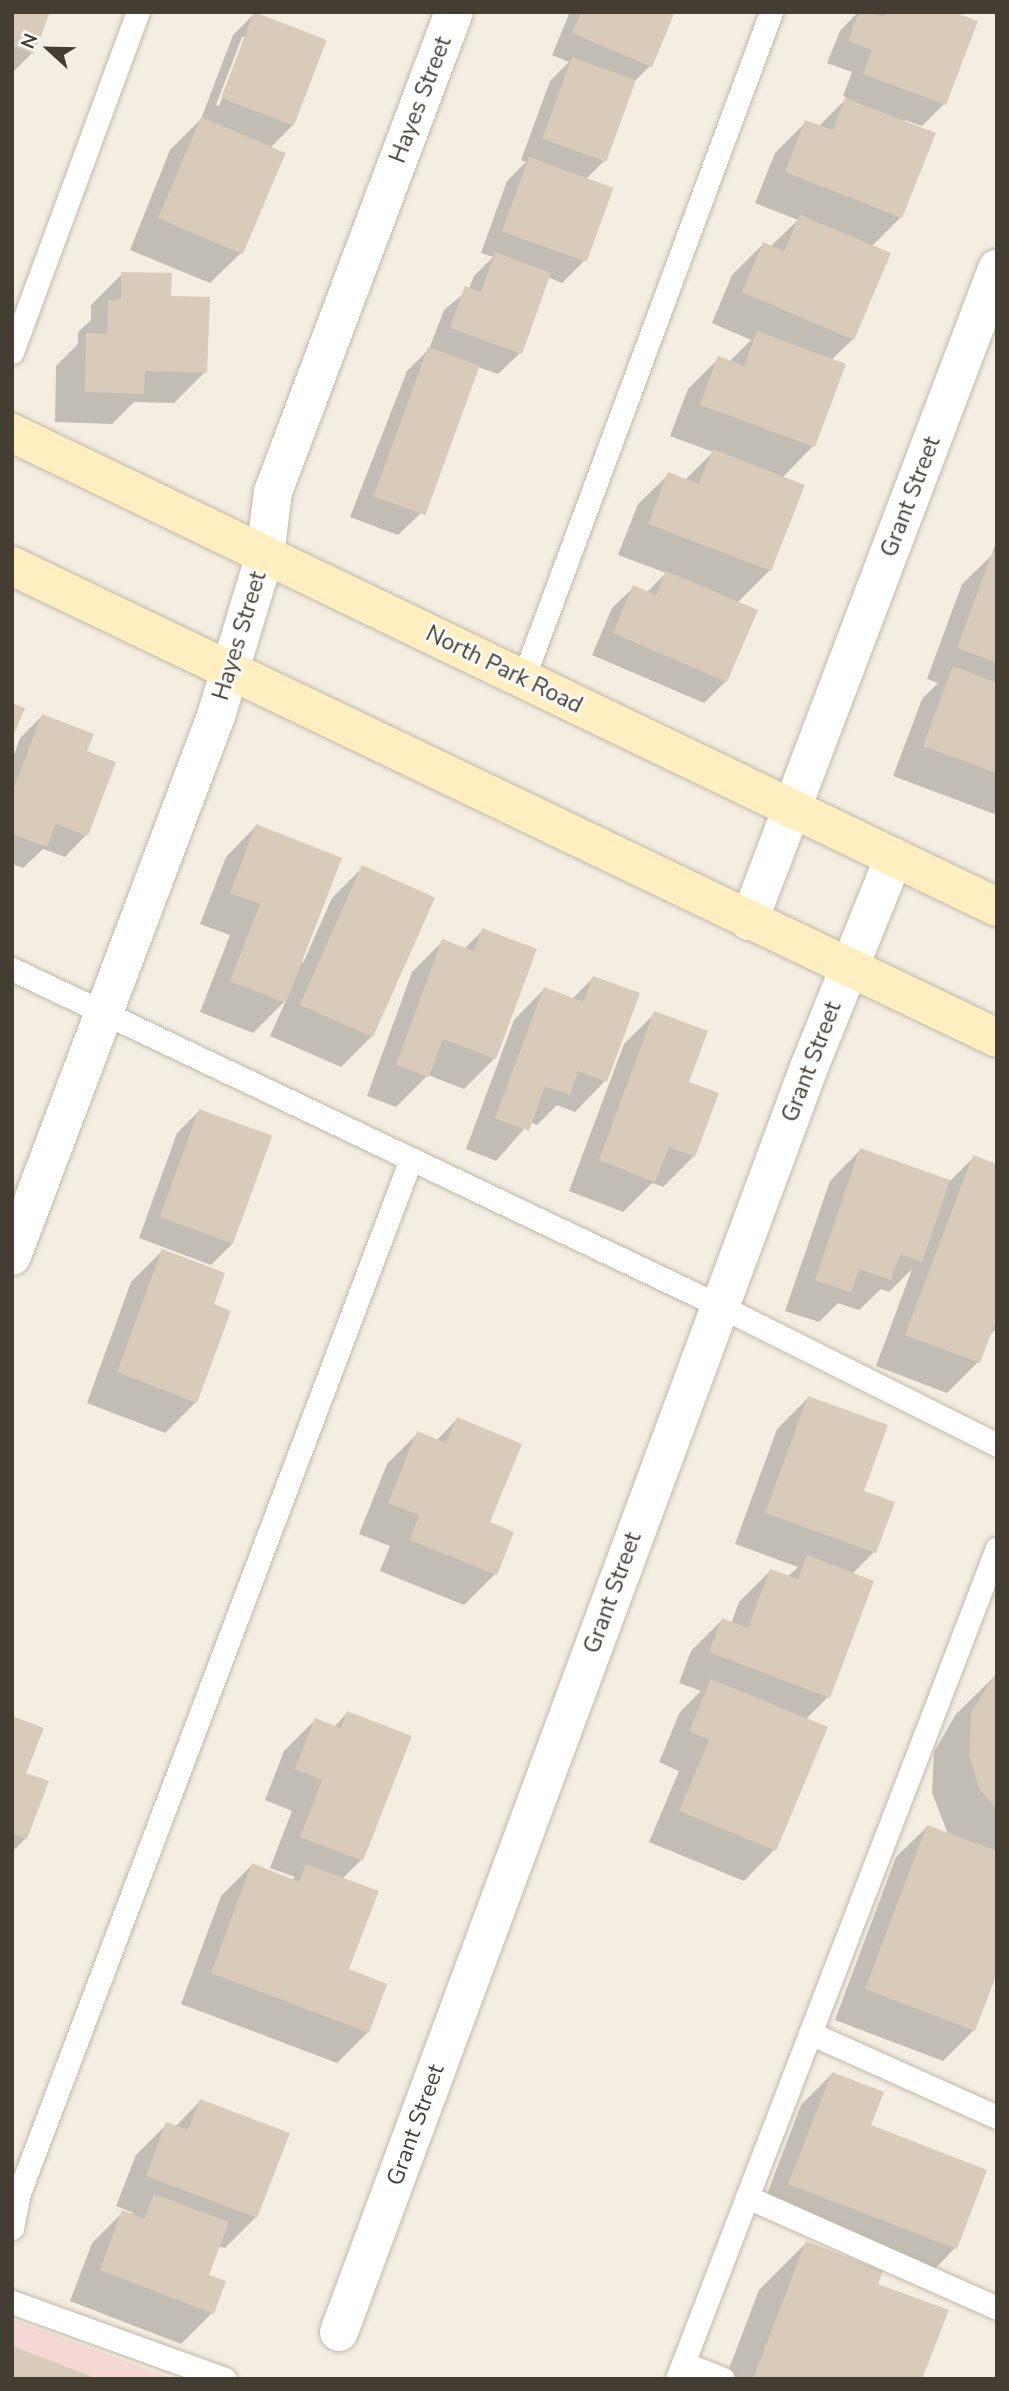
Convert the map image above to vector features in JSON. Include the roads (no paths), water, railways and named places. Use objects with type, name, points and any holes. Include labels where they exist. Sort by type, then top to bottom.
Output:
[{"type":"street","name":"Hayes Street","points":[[12,1256],[216,716],[228,669],[265,555],[273,492],[454,12]]},
{"type":"street","name":"Grant Street","points":[[749,921],[997,269]]},
{"type":"street","name":"North Park Road","points":[[12,433],[997,907]]},
{"type":"street","points":[[12,566],[997,1038]]},
{"type":"street","name":"Grant Street","points":[[339,2332],[720,1306],[849,967],[894,857]]},
{"type":"lane","points":[[12,352],[138,12]]},
{"type":"lane","points":[[523,679],[771,12]]},
{"type":"lane","points":[[12,968],[720,1306],[997,1445]]},
{"type":"lane","points":[[12,2228],[19,2193],[411,1159]]},
{"type":"lane","points":[[723,2379],[680,2371],[997,1548]]},
{"type":"lane","points":[[810,2033],[997,2117]]},
{"type":"lane","points":[[747,2197],[997,2308]]},
{"type":"lane","points":[[12,2302],[225,2379]]}]
